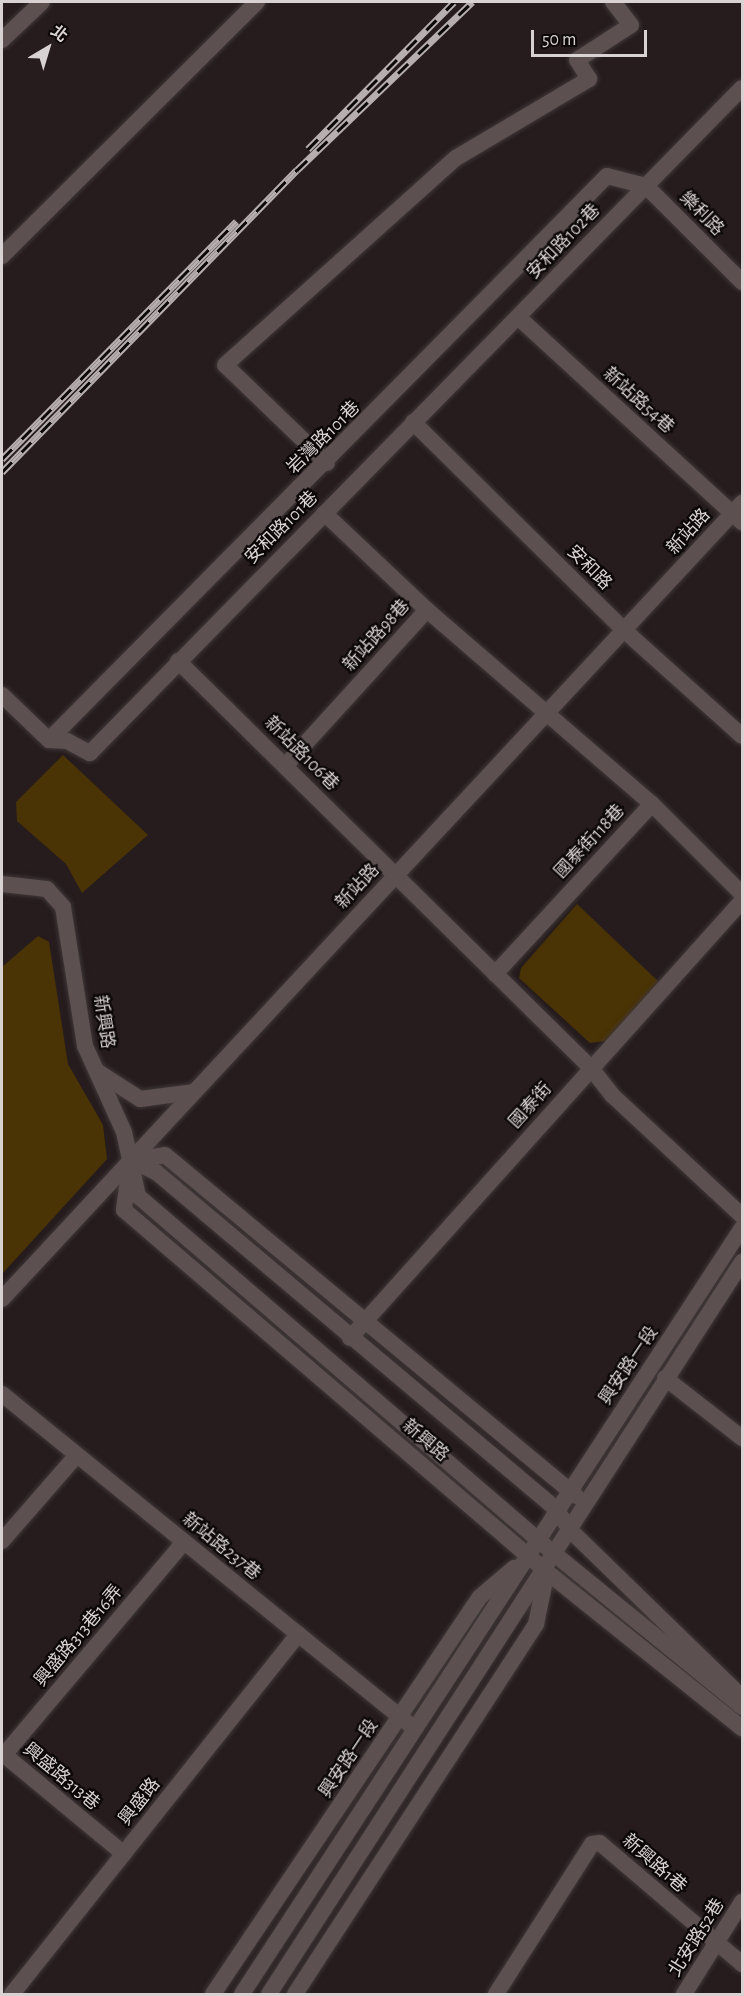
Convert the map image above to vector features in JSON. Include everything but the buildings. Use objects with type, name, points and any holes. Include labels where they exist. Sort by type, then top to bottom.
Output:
[{"type":"street","points":[[2,40],[42,2]]},
{"type":"street","points":[[2,256],[257,2]]},
{"type":"street","points":[[327,463],[225,365],[456,158],[589,79],[577,60],[631,25],[613,2]]},
{"type":"street","name":"安和路102巷","points":[[413,422],[742,88]]},
{"type":"street","name":"岩灣路101巷","points":[[49,740],[327,463],[607,176],[629,178]]},
{"type":"street","name":"樂利路","points":[[629,178],[646,186],[742,282]]},
{"type":"street","name":"新站路54巷","points":[[518,317],[739,513]]},
{"type":"street","name":"安和路101巷","points":[[49,740],[67,741],[90,753],[413,422]]},
{"type":"street","name":"安和路","points":[[413,422],[625,631],[742,736]]},
{"type":"street","name":"新站路98巷","points":[[285,766],[427,610],[324,513]]},
{"type":"street","name":"新站路","points":[[2,1299],[395,875],[739,513]]},
{"type":"street","points":[[427,610],[652,804]]},
{"type":"street","name":"新站路106巷","points":[[178,661],[591,1068],[612,1095],[742,1216]]},
{"type":"street","points":[[2,695],[49,740]]},
{"type":"street","name":"國泰街118巷","points":[[495,974],[652,804],[742,894]]},
{"type":"street","name":"新興路","points":[[2,884],[47,890],[59,900],[69,930],[92,1068],[131,1160],[138,1196],[330,1362],[540,1538],[557,1556],[742,1707]]},
{"type":"street","name":"國泰街","points":[[350,1338],[742,901]]},
{"type":"street","points":[[92,1068],[140,1099],[193,1092]]},
{"type":"street","points":[[131,1160],[165,1155],[363,1323],[583,1502]]},
{"type":"street","name":"新興路","points":[[131,1160],[156,1172],[350,1338],[556,1509],[570,1530],[742,1698]]},
{"type":"street","name":"新興路","points":[[131,1160],[124,1210],[547,1572],[742,1728]]},
{"type":"street","name":"興安路一段","points":[[242,1995],[540,1538],[568,1490],[742,1228]]},
{"type":"street","name":"興安路一段","points":[[269,1995],[547,1572],[583,1502],[742,1262]]},
{"type":"street","points":[[318,1376],[330,1362]]},
{"type":"street","points":[[665,1378],[742,1438]]},
{"type":"street","name":"新站路237巷","points":[[2,1394],[416,1730]]},
{"type":"street","points":[[2,1541],[77,1455]]},
{"type":"street","name":"興盛路313巷16弄","points":[[3,1754],[184,1542]]},
{"type":"street","name":"興安路一段","points":[[213,1995],[480,1597],[529,1555]]},
{"type":"street","name":"興安路一段","points":[[295,1995],[536,1624],[547,1572]]},
{"type":"street","name":"興盛路","points":[[12,1995],[297,1634]]},
{"type":"street","name":"興盛路313巷","points":[[3,1754],[124,1854]]},
{"type":"street","name":"新興路1巷","points":[[496,1995],[592,1844],[600,1843],[742,1964]]},
{"type":"street","name":"北安路52巷","points":[[684,1995],[742,1902]]},
{"type":"shaded area","points":[[63,755],[148,835],[82,893],[66,864],[17,821],[16,802]]},
{"type":"shaded area","points":[[577,904],[659,982],[606,1041],[590,1043],[519,978],[521,968]]},
{"type":"shaded area","points":[[38,936],[49,942],[68,1064],[103,1125],[107,1159],[2,1274],[2,967]]},
{"type":"railway","points":[[308,149],[454,2]]},
{"type":"railway","points":[[2,472],[297,170],[472,2]]},
{"type":"railway","points":[[2,459],[237,221]]}]
